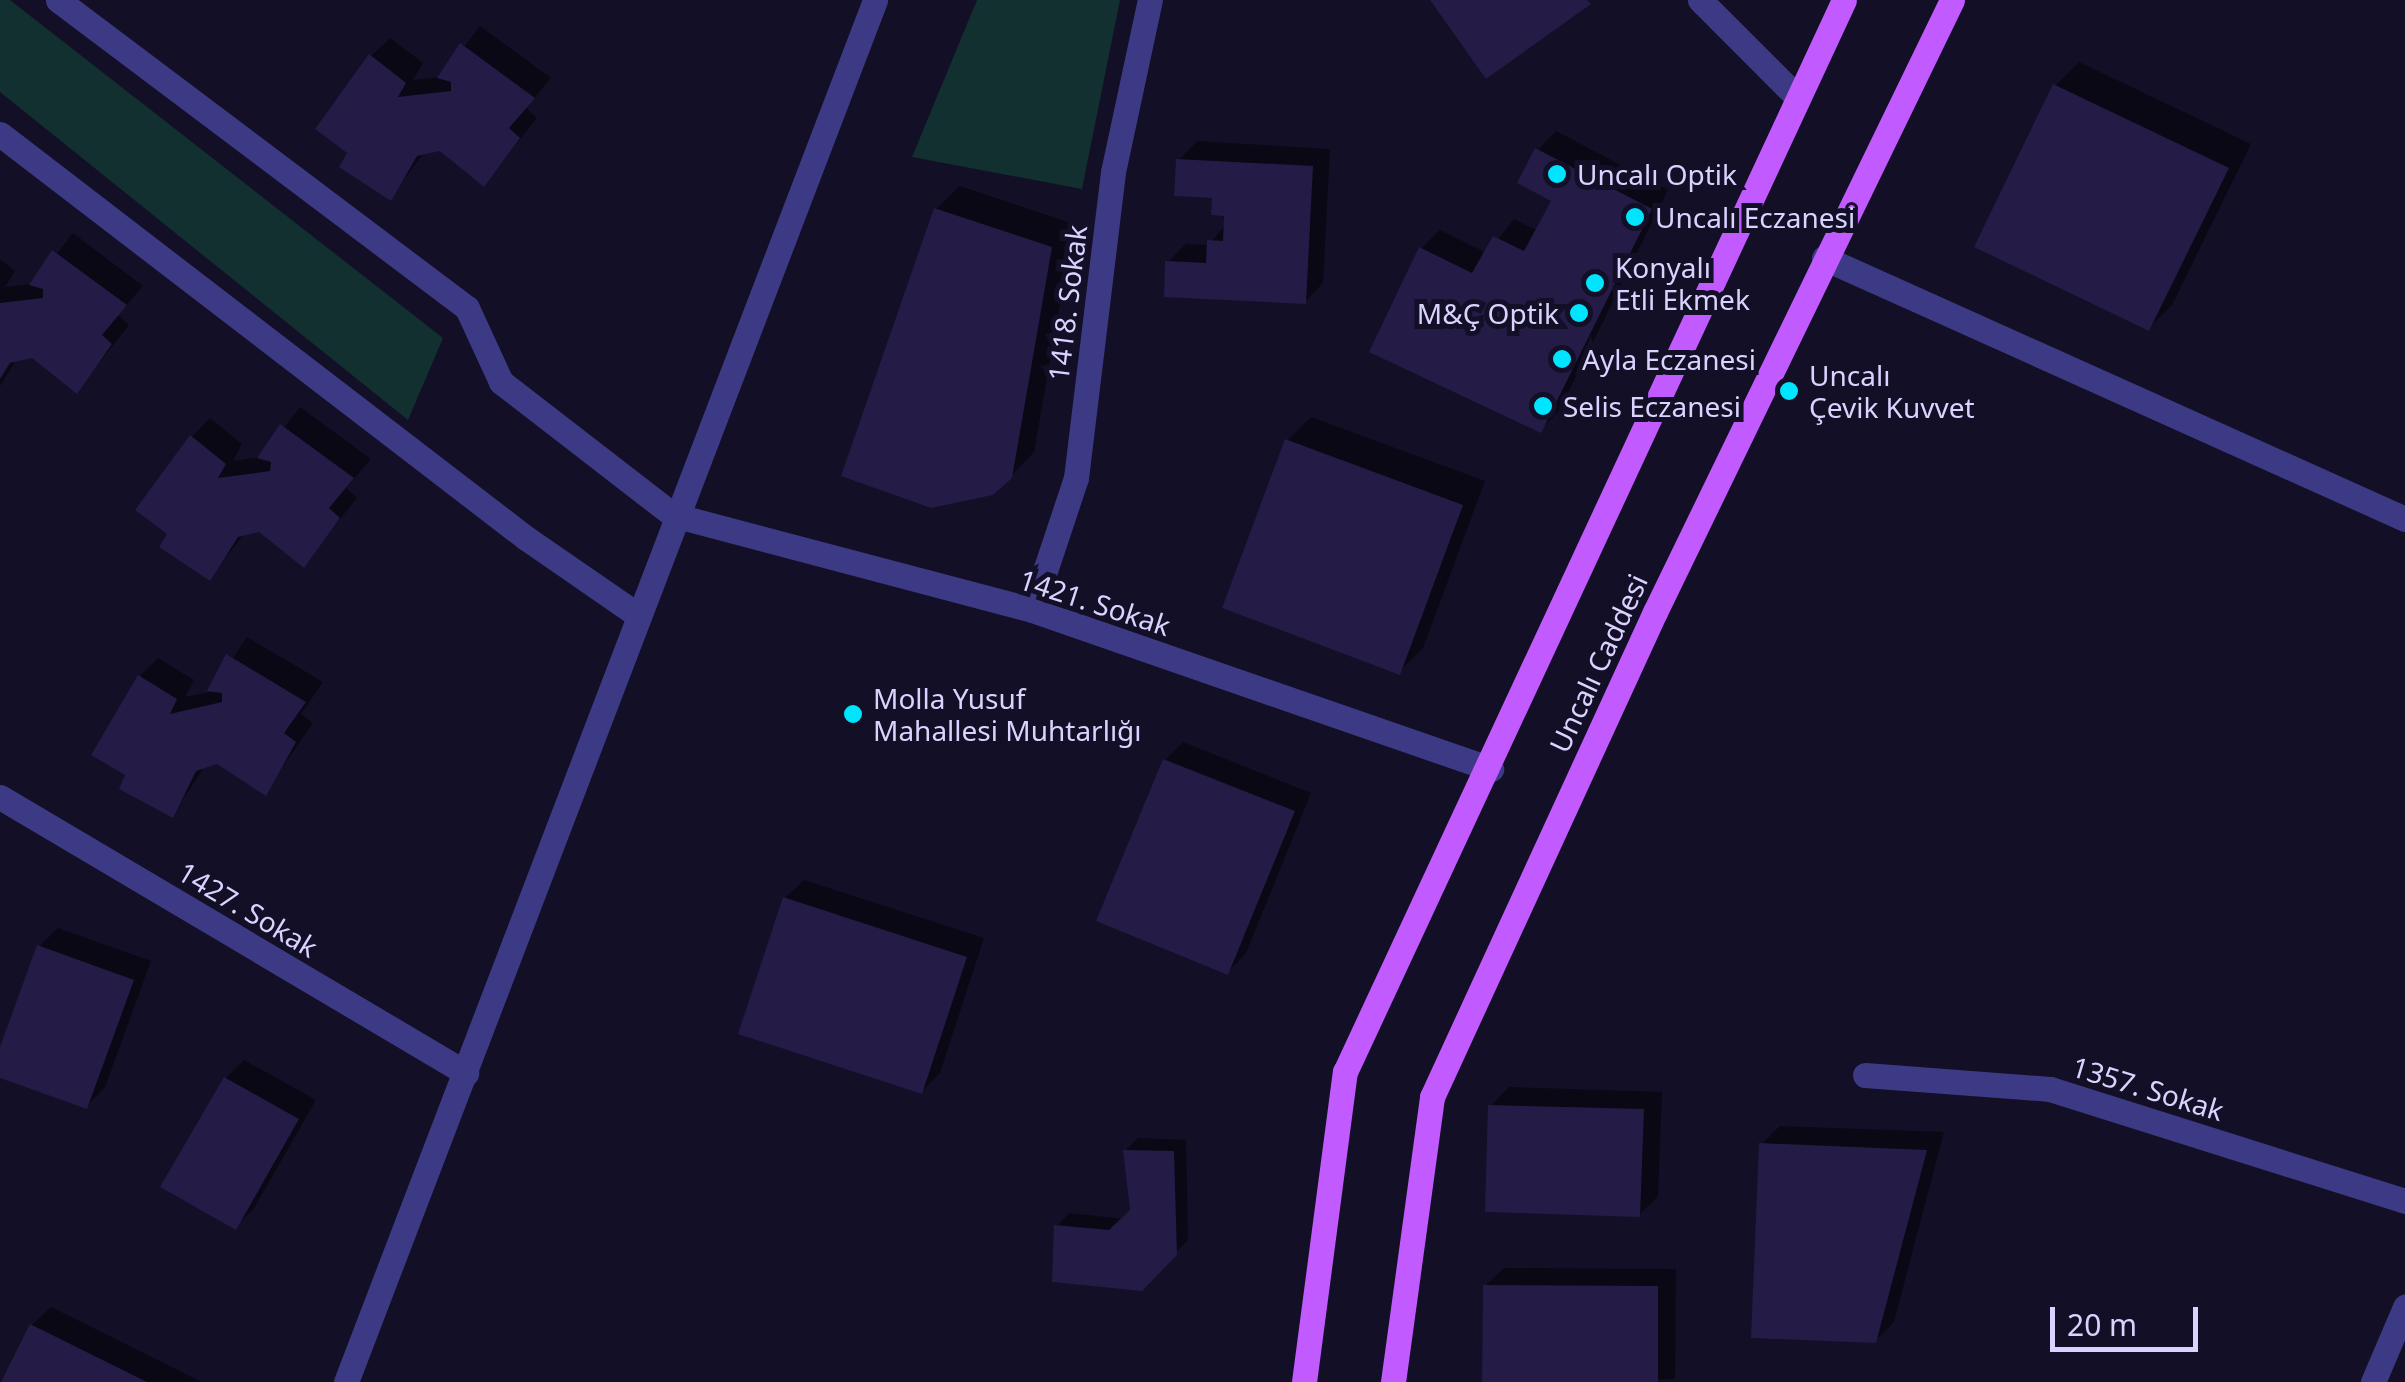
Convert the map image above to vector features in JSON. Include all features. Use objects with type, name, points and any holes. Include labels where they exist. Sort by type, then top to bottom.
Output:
[{"type":"main road","name":"Uncalı Caddesi","points":[[1304,1382],[1345,1072],[1491,769],[1796,95],[1844,0]]},
{"type":"main road","name":"Uncalı Caddesi","points":[[1393,1382],[1432,1097],[1824,258],[1952,0]]},
{"type":"street","points":[[58,0],[467,308],[501,382],[673,515]]},
{"type":"street","points":[[346,1382],[466,1073],[673,515],[874,0]]},
{"type":"street","name":"1418. Sokak","points":[[1032,610],[1076,478],[1113,172],[1150,0]]},
{"type":"street","points":[[1700,0],[1796,95]]},
{"type":"street","points":[[0,134],[526,538],[636,614]]},
{"type":"street","points":[[1824,258],[2405,519]]},
{"type":"street","name":"1421. Sokak","points":[[673,515],[1032,610],[1491,769]]},
{"type":"street","name":"1427. Sokak","points":[[0,797],[466,1073]]},
{"type":"street","name":"1357. Sokak","points":[[1865,1075],[2050,1089],[2405,1201]]},
{"type":"street","points":[[2373,1382],[2405,1307]]},
{"type":"green space","points":[[0,0],[10,0],[443,338],[408,420],[0,92]]},
{"type":"green space","points":[[977,0],[1120,0],[1082,189],[912,157]]},
{"type":"building","points":[[1430,0],[1587,0],[1591,4],[1486,79]]},
{"type":"building","points":[[460,43],[535,98],[509,128],[520,138],[484,187],[440,151],[417,156],[391,201],[339,167],[347,153],[315,129],[369,54],[406,83],[398,97],[451,91],[451,82],[437,78]]},
{"type":"building","points":[[2053,84],[2229,168],[2149,331],[1974,247]]},
{"type":"building","points":[[1535,148],[1652,209],[1541,433],[1369,352],[1419,247],[1472,273],[1493,236],[1524,251],[1551,201],[1517,183]]},
{"type":"building","points":[[1176,159],[1313,166],[1306,304],[1164,297],[1165,261],[1206,263],[1207,240],[1223,241],[1224,216],[1211,215],[1212,198],[1174,196]]},
{"type":"building","points":[[934,208],[1052,247],[1012,478],[993,495],[931,508],[841,476]]},
{"type":"building","points":[[52,250],[127,305],[102,335],[112,344],[77,394],[32,358],[10,363],[0,379],[0,303],[43,298],[43,289],[29,285]]},
{"type":"building","points":[[280,424],[354,478],[329,508],[340,518],[304,568],[259,532],[238,537],[210,581],[159,547],[167,534],[135,510],[190,435],[226,464],[218,478],[270,471],[271,462],[257,458]]},
{"type":"building","points":[[1285,439],[1463,505],[1400,675],[1222,608]]},
{"type":"building","points":[[226,654],[306,702],[284,733],[296,742],[266,796],[217,764],[196,771],[173,818],[119,789],[125,775],[91,755],[138,675],[177,699],[170,714],[222,702],[222,693],[207,691]]},
{"type":"building","points":[[1163,759],[1295,811],[1228,975],[1096,921]]},
{"type":"building","points":[[783,897],[967,957],[922,1094],[738,1034]]},
{"type":"building","points":[[37,945],[134,980],[87,1109],[0,1078],[0,1047]]},
{"type":"building","points":[[224,1077],[299,1119],[236,1230],[160,1187]]},
{"type":"building","points":[[1488,1105],[1644,1109],[1640,1217],[1485,1212]]},
{"type":"building","points":[[1759,1143],[1927,1150],[1876,1343],[1751,1338]]},
{"type":"building","points":[[1123,1150],[1174,1151],[1177,1255],[1142,1291],[1052,1282],[1054,1225],[1109,1230],[1130,1210]]},
{"type":"building","points":[[1483,1285],[1658,1286],[1658,1382],[1482,1382]]},
{"type":"building","points":[[30,1324],[147,1382],[1,1382]]},
{"type":"place","name":"Uncalı Optik","points":[[1557,174]]},
{"type":"place","name":"Uncalı Eczanesi","points":[[1635,217]]},
{"type":"place","name":"Konyalı Etli Ekmek","points":[[1595,283]]},
{"type":"place","name":"M&Ç Optik","points":[[1579,313]]},
{"type":"place","name":"Ayla Eczanesi","points":[[1562,359]]},
{"type":"place","name":"Uncalı Çevik Kuvvet","points":[[1789,391]]},
{"type":"place","name":"Selis Eczanesi","points":[[1543,406]]},
{"type":"place","name":"Molla Yusuf Mahallesi Muhtarlığı","points":[[853,714]]}]
